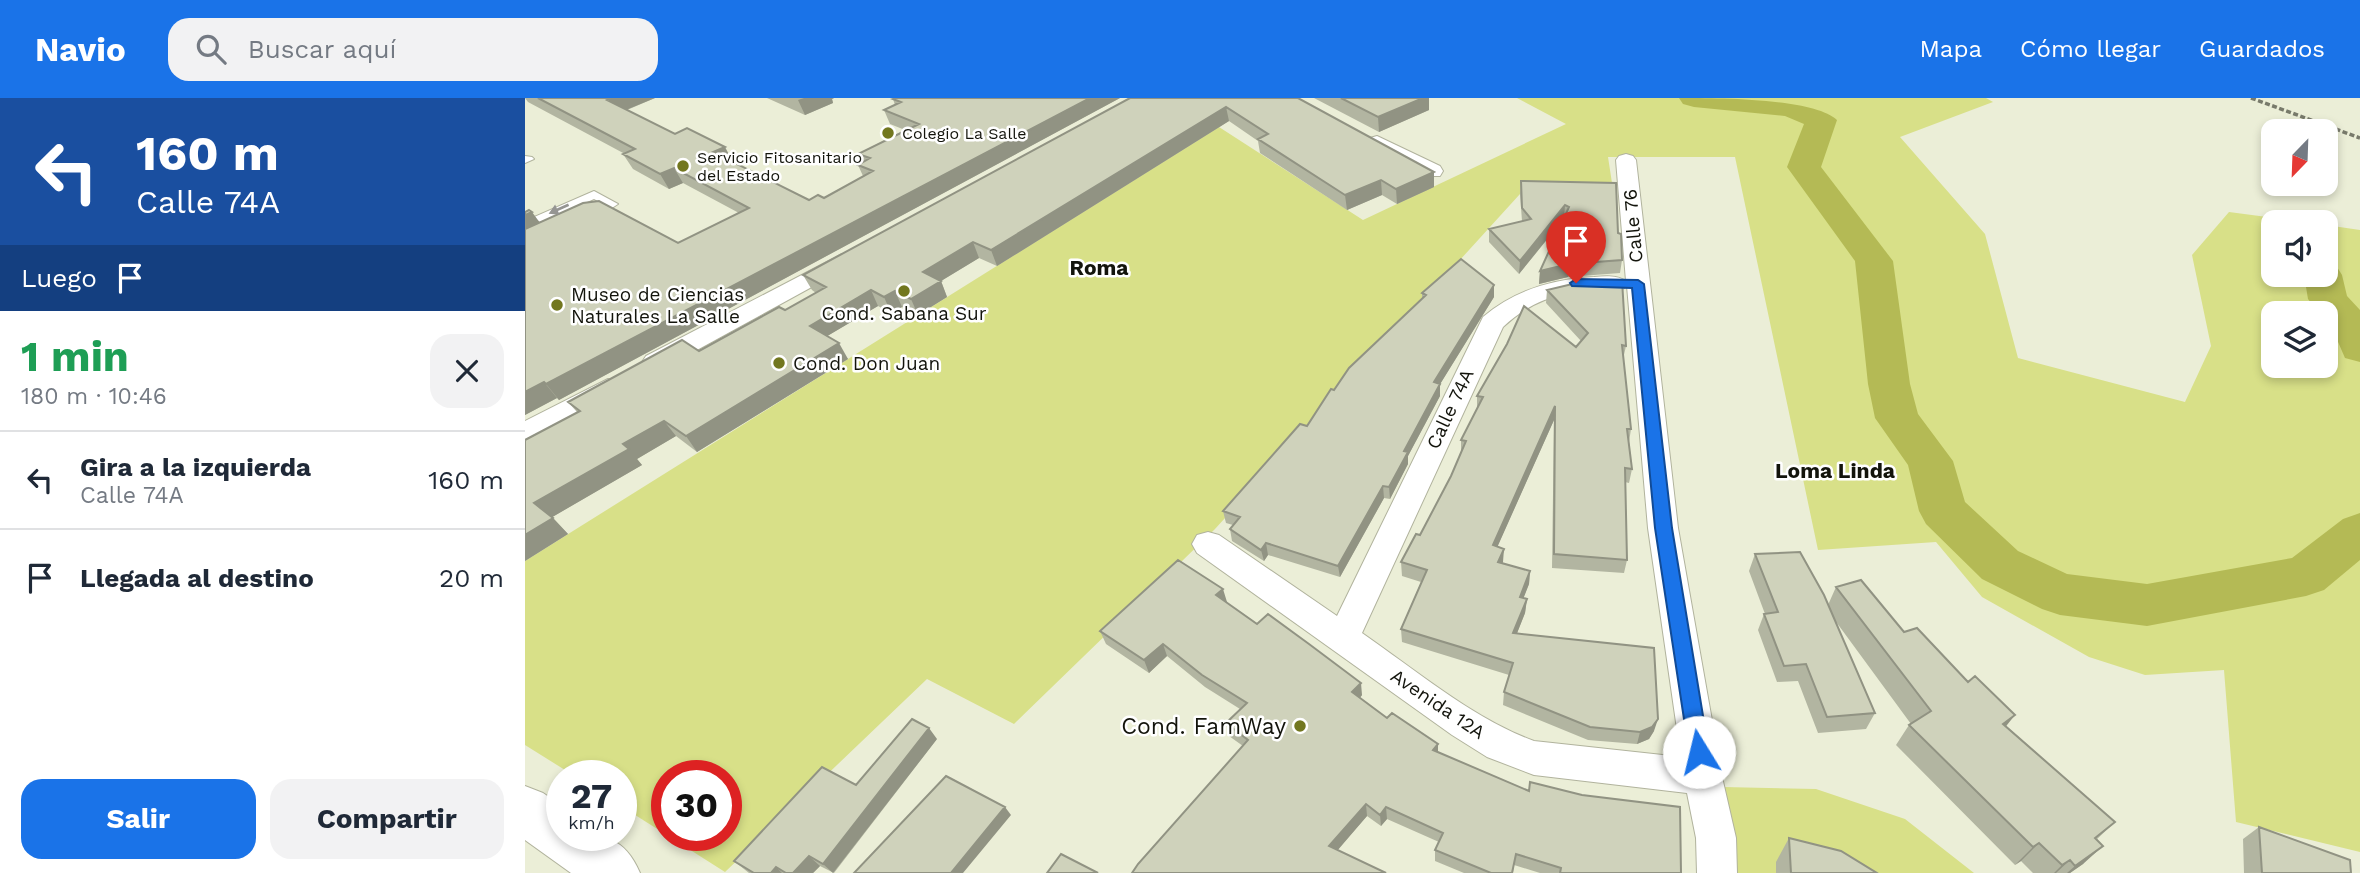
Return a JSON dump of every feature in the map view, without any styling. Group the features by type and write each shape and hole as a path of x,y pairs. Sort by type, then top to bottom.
{"main road":[{"path":"525,810 614,873"}],"street":[{"path":"1363,135 1432,171"},
{"name":"Calle 76","path":"1626,160 1663,528 1703,777 1716,838 1717,873"},
{"path":"525,433 863,249"},
{"name":"Calle 74A","path":"1343,638 1492,323 1526,297 1561,286 1576,283 1638,284"},
{"name":"Avenida 12A","path":"1208,544 1500,746 1534,758 1571,764 1703,777"}],"lane":[{"path":"525,225 594,194 612,204 600,209"}],"path":[{"path":"2251,98 2360,138"}],"green space":[{"path":"1517,98 1986,98 1993,102 1900,137 1985,234 2018,358 2185,402 2211,346 2192,255 2229,212 2261,216 2261,287 2338,287 2338,227 2360,230 2360,852 2236,822 2224,670 2145,675 2089,657 1982,597 1936,542 1818,550 1735,157 1608,157 1614,196 1520,194 1215,529 1014,724 927,679 725,872 692,851 742,851 742,760 651,760 651,825 637,816 637,760 549,760 525,745 525,561 1219,127 1363,220 1566,124"},
{"path":"1723,787 1816,789 1905,819 1974,873 1736,873"}],"building":[{"path":"538,98 611,98 607,100 675,134 687,128 725,147 713,152 809,200 818,195 824,198 873,171 858,165 870,158 858,154 919,124 884,110 901,102 893,99 1090,98 546,384 544,382 525,392 525,229 583,203 599,201 678,243 749,208 674,168 660,174 623,154 635,149"},
{"path":"1130,98 1298,98 1434,172 1396,189 1381,180 1345,195 1258,139 1268,134 1226,107 991,250 973,242 923,272 941,281 911,299 895,291 884,297 871,290 810,326 839,343 686,436 664,421 623,444 629,449 534,503 553,518 525,535 525,440 580,411 568,402 682,340 699,351 779,307 785,310 826,287 803,275"},
{"path":"1341,98 1423,98 1378,117"},
{"path":"1521,181 1616,183 1622,260 1569,264 1540,271 1569,207 1565,205 1520,261 1489,229 1531,219 1522,208"},
{"path":"1461,259 1494,285 1434,382 1440,384 1404,451 1408,452 1389,487 1383,486 1338,566 1266,543 1261,550 1230,529 1240,517 1223,511 1300,424 1307,426 1331,389 1334,390 1349,368 1426,295 1422,293"},
{"path":"1622,280 1626,346 1622,345 1631,429 1627,429 1632,469 1625,468 1627,560 1554,554 1555,406 1493,545 1504,549 1498,562 1530,571 1520,597 1527,599 1513,633 1654,648 1658,719 1652,727 1640,732 1590,727 1504,692 1513,663 1401,629 1427,570 1401,562 1416,534 1420,535 1451,476 1466,441 1461,440 1483,397 1477,396 1507,344 1524,306 1576,347 1588,333 1547,290 1585,281"},
{"path":"1800,552 1824,595 1875,713 1827,717 1806,664 1784,666 1764,614 1778,612 1755,554"},
{"path":"1178,560 1223,589 1216,595 1257,624 1268,614 1309,644 1361,683 1352,692 1387,718 1392,713 1438,744 1433,750 1529,791 1530,782 1582,795 1680,807 1681,873 1560,873 1561,868 1516,854 1512,873 1491,873 1435,850 1443,833 1386,807 1380,815 1366,804 1329,846 1386,873 1132,873 1248,740 1226,723 1247,703 1202,675 1163,644 1144,660 1100,631"},
{"path":"1861,580 1904,632 1917,628 1968,682 1975,676 2015,715 2003,724 2115,822 2095,838 2103,846 2075,866 2070,860 2062,865 2039,843 2033,847 1909,725 1931,711 1836,587"},
{"path":"912,719 929,728 823,864 809,856 793,873 786,873 776,867 771,873 754,873 734,861 822,767 856,785"},
{"path":"946,776 1005,807 951,873 854,873"},
{"path":"2259,827 2350,860 2351,873 2262,873"},
{"path":"1789,838 1841,851 1877,873 1791,873"},
{"path":"1061,854 1098,873 1047,873"}],"waterway":[{"path":"1694,98 1791,107 1821,120 1804,167 1874,261 1889,384 1897,418 1930,461 1943,511 2000,565 2060,594 2147,605 2306,576 2360,532"},
{"path":"2326,287 2328,299 2351,325 2360,349"}],"place":[{"name":"Colegio La Salle","path":"888,133"},
{"name":"Servicio Fitosanitario del Estado","path":"683,166"},
{"name":"Cond. Sabana Sur","path":"904,291"},
{"name":"Museo de Ciencias Naturales La Salle","path":"557,305"},
{"name":"Cond. Don Juan","path":"779,363"},
{"name":"Cond. FamWay","path":"1300,726"}],"district":[{"name":"Roma","path":"1099,267"},
{"name":"Loma Linda","path":"1835,470"}],"route":[{"path":"1576,283 1638,284 1663,528 1699,752"}]}
